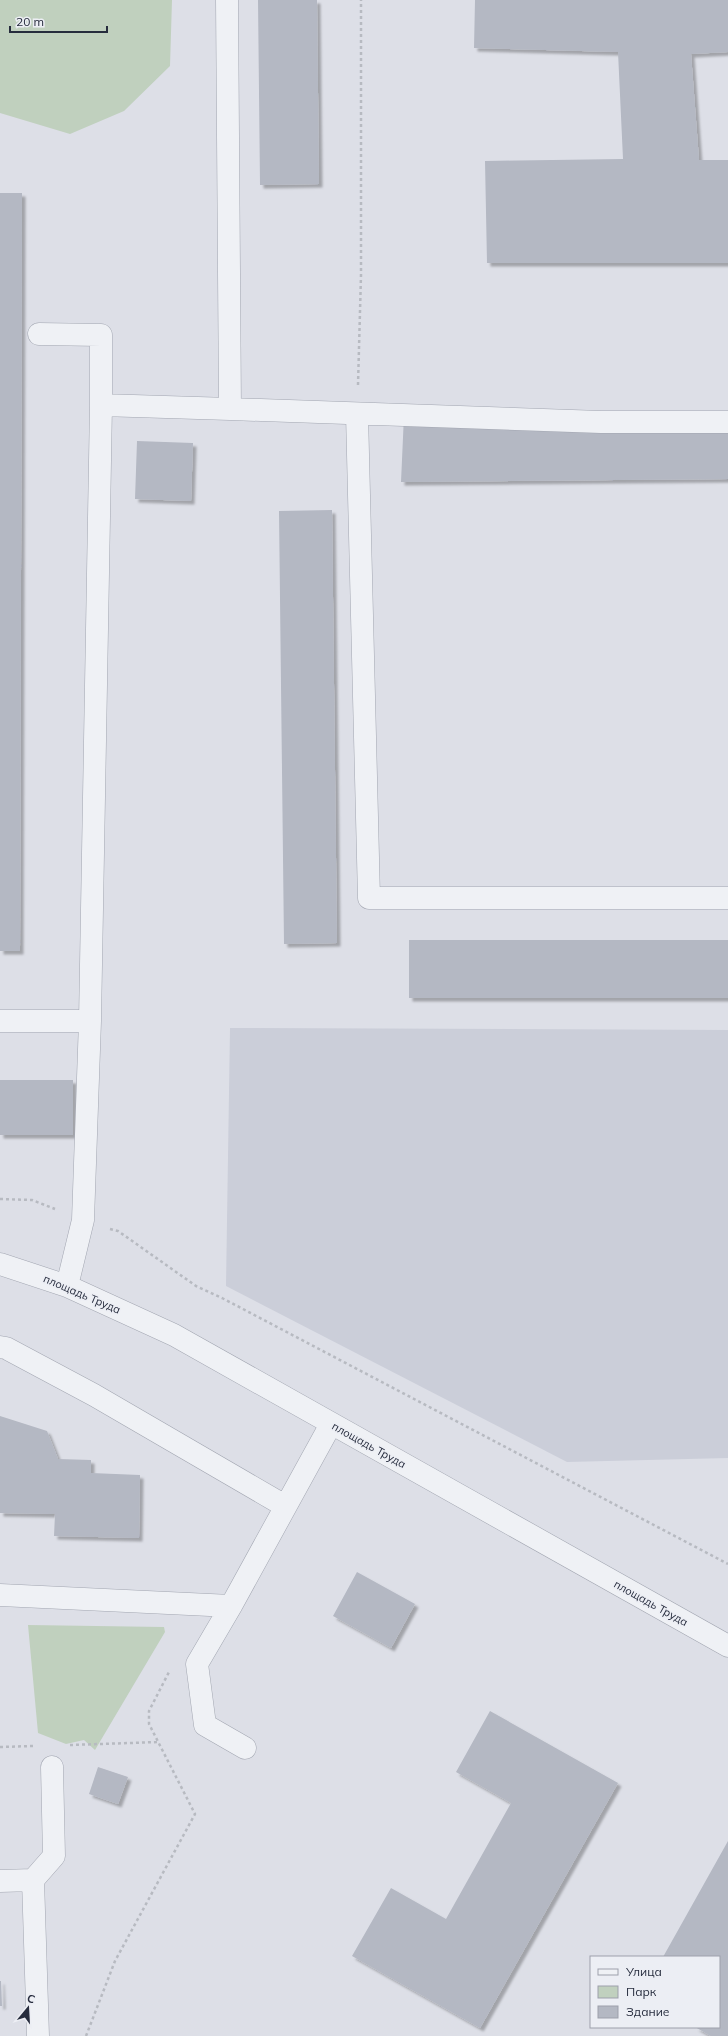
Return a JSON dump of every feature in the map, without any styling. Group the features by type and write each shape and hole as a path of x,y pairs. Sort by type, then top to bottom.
{"street":[{"path":"227,0 230,409"},
{"path":"39,334 101,335 102,405 90,1021 83,1220 67,1286"},
{"path":"102,405 601,422 728,422"},
{"path":"357,414 369,898 728,898"},
{"path":"0,1021 90,1021"},
{"name":"площадь Труда","path":"0,1264 67,1286 174,1335 728,1646"},
{"path":"0,1348 6,1348 94,1395 285,1506"},
{"path":"245,1748 205,1725 197,1664 231,1606 331,1424"},
{"path":"0,1595 231,1606"},
{"path":"38,2036 33,1880 54,1856 52,1767"},
{"path":"0,1881 33,1880"}],"path":[{"path":"357,414 361,275 361,0"},
{"path":"0,1199 32,1200 83,1220 118,1231 196,1286 728,1564"},
{"path":"86,2036 115,1961 195,1814 149,1724 148,1711 170,1668"},
{"path":"63,1745 158,1742"},
{"path":"0,1747 40,1746"}],"shaded area":[{"path":"230,1028 728,1030 728,1458 567,1462 226,1286"}],"green space":[{"path":"0,0 172,0 170,66 124,111 70,134 0,113"},
{"path":"28,1625 164,1627 165,1632 95,1750 84,1740 66,1744 38,1733"}],"building":[{"path":"258,0 317,0 319,184 260,185"},
{"path":"475,0 728,0 728,52 691,54 699,160 728,160 728,263 487,263 485,161 623,159 618,52 474,48"},
{"path":"0,193 22,193 20,951 0,951"},
{"path":"404,415 728,418 728,479 401,482"},
{"path":"137,441 193,443 191,501 135,499"},
{"path":"332,510 337,943 284,944 279,511"},
{"path":"409,940 728,940 728,998 409,998"},
{"path":"0,1080 73,1080 73,1135 0,1135"},
{"path":"0,1416 47,1431 58,1459 91,1460 91,1473 140,1475 139,1538 54,1536 55,1514 0,1513"},
{"path":"357,1572 415,1604 391,1648 333,1616"},
{"path":"490,1711 618,1783 480,2028 352,1956 391,1888 446,1919 511,1803 456,1772"},
{"path":"98,1767 128,1777 118,1804 89,1794"},
{"path":"728,1841 728,2036 711,2036 697,2028 720,2028 720,1956 664,1956"},
{"path":"1,1981 2,2006 0,2006"}]}
